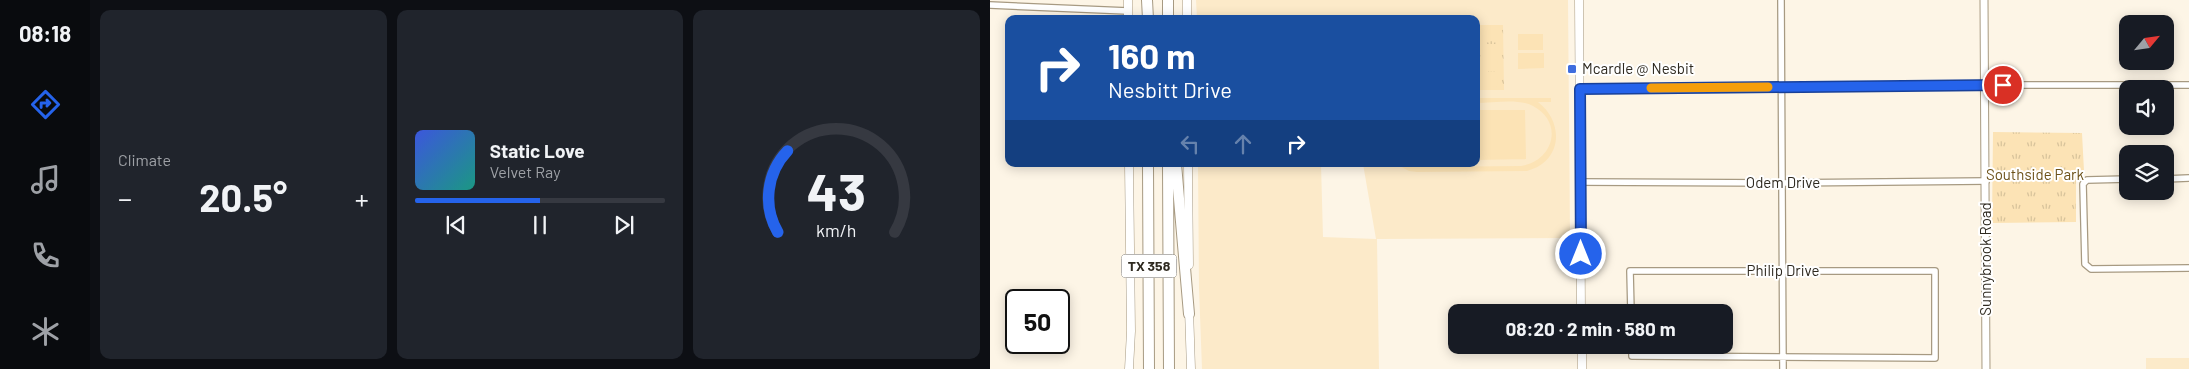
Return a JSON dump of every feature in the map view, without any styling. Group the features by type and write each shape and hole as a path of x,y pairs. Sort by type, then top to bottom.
{"highway":[{"path":"1147,0 1148,15"},
{"path":"1168,0 1168,15"},
{"name":"TX 358","path":"1148,167 1149,369"},
{"name":"TX 358","path":"1168,167 1169,369"},
{"path":"1176,167 1189,314"}],"main road":[{"path":"1128,0 1128,15"},
{"path":"1187,0 1188,15"},
{"path":"1580,0 1582,304"},
{"path":"1129,369 1131,331 1130,167"},
{"path":"1188,167 1191,369"},
{"path":"1582,354 1582,369"}],"street":[{"path":"1781,0 1783,369"},
{"name":"Sunnybrook Road","path":"1984,0 1986,369"},
{"path":"990,5 1128,15"},
{"path":"1580,89 2189,85"},
{"path":"2174,179 2189,178"},
{"path":"2119,179 2087,180 2082,184 2085,264 2091,269 2189,268"},
{"name":"Odem Drive","path":"1581,182 1986,181"},
{"name":"Philip Drive","path":"1631,304 1630,271 1934,271 1935,358 1783,358"},
{"path":"1632,354 1632,356 1783,358"}],"shaded area":[{"path":"1196,0 1568,0 1570,238 1377,239 1379,369 1202,369 1198,167 1321,167 1323,237 1376,239 1364,167 1480,167 1480,15 1197,15"},
{"path":"2146,358 2189,358 2189,369 2146,369"}],"green space":[{"path":"1480,25 1503,25 1504,90 1480,90"},
{"path":"1480,28 1497,28 1497,39 1480,39"},
{"path":"1518,34 1543,34 1543,50 1518,50"},
{"path":"1480,44 1497,44 1497,55 1480,55"},
{"path":"1518,53 1544,53 1544,68 1518,69"},
{"path":"1480,60 1497,60 1498,71 1480,71"},
{"path":"1480,75 1497,75 1498,86 1480,87"},
{"path":"1480,98 1551,98 1551,102 1538,102 1553,120 1556,141 1553,151 1539,166 1527,171 1417,172 1409,171 1402,167 1521,166 1532,163 1541,157 1551,140 1552,131 1549,121 1543,113 1533,106 1513,102 1480,103"},
{"path":"1480,110 1525,110 1526,159 1480,160"},
{"name":"Southside Park","path":"1993,132 2082,133 2084,171 2078,174 2076,178 2076,222 1992,223"}],"slow traffic":[{"path":"1651,88 1768,87"}],"place":[{"name":"Mcardle @ Nesbit","path":"1572,69"}],"route":[{"path":"1581,254 1580,89 2003,85"}]}
